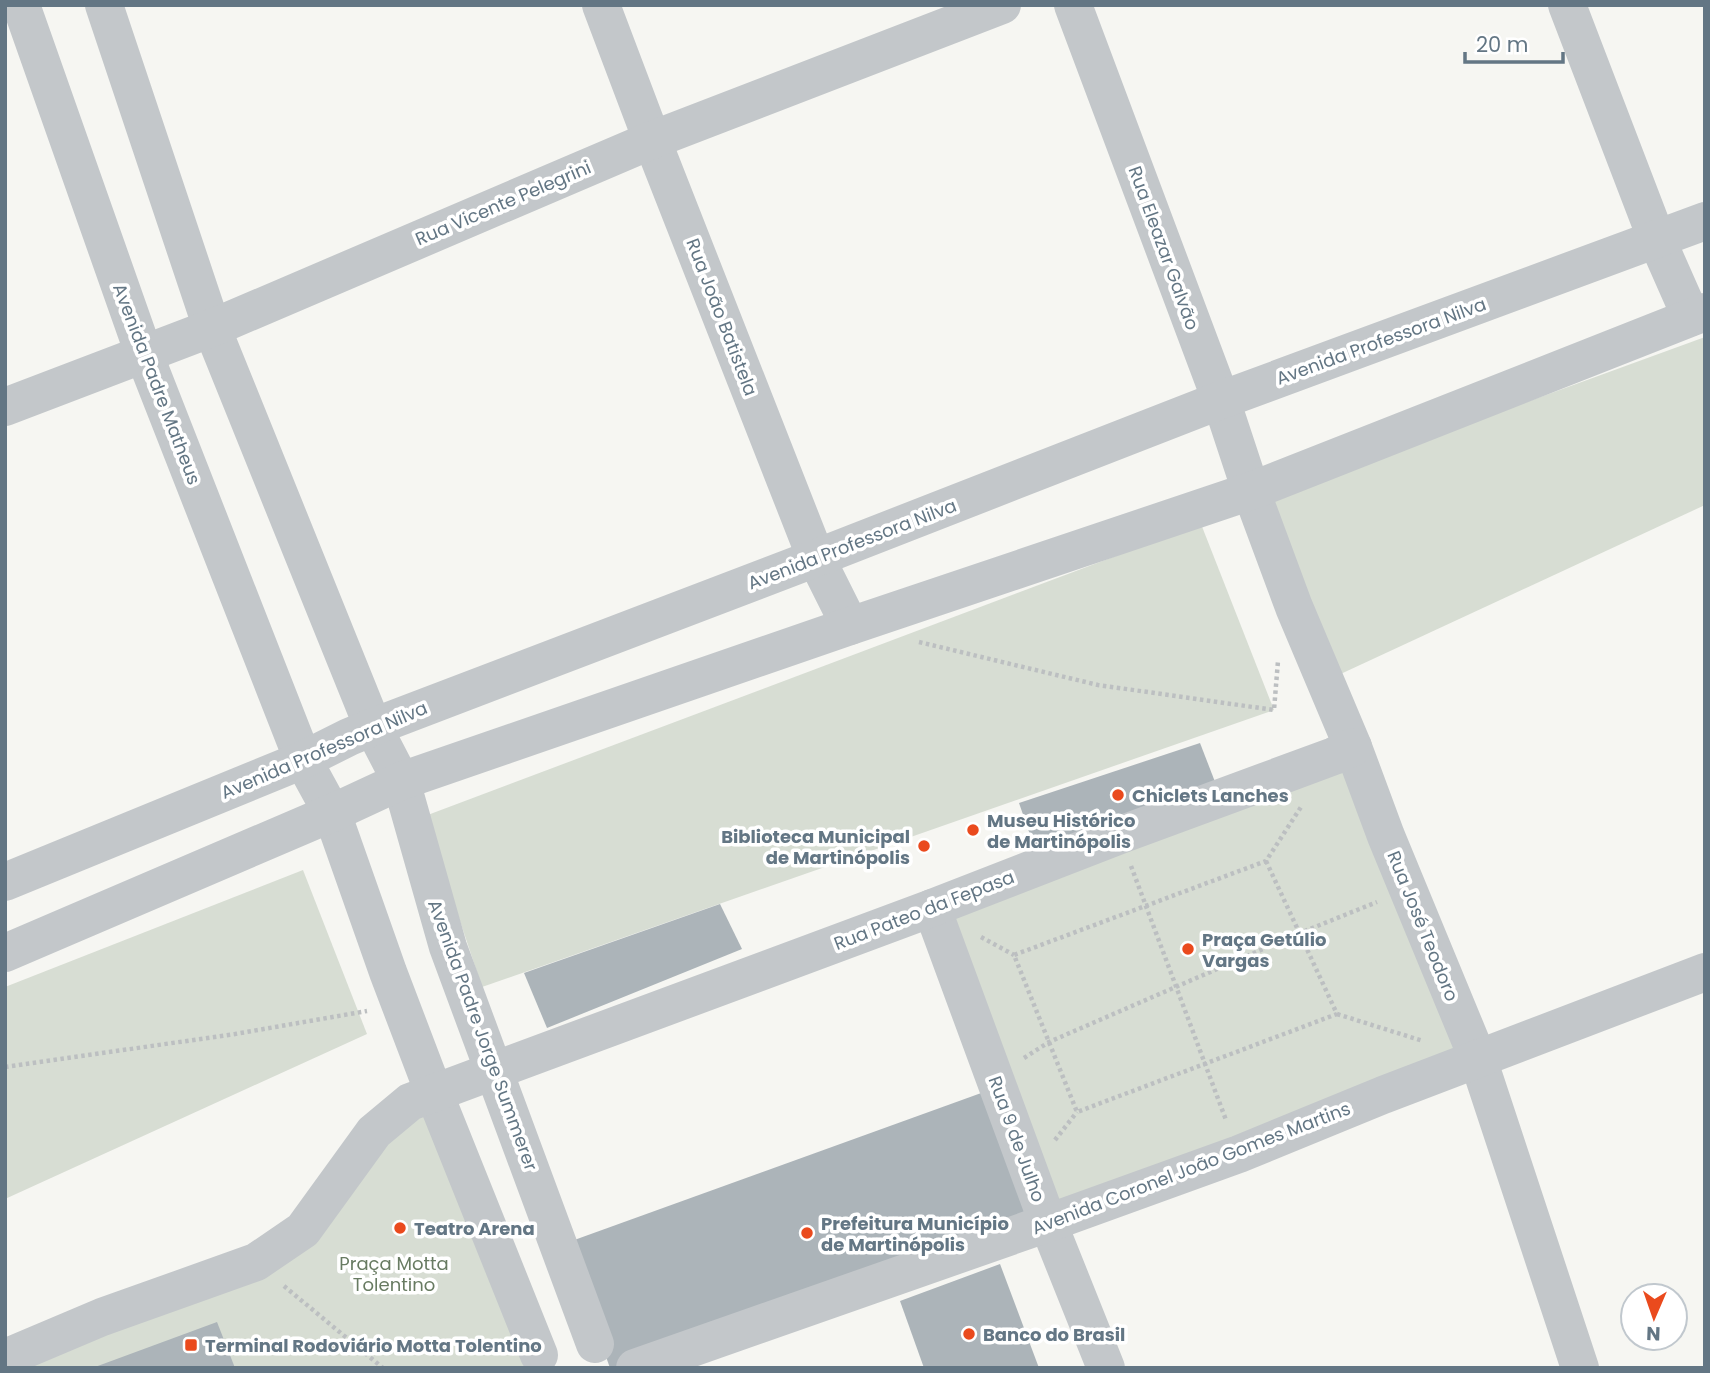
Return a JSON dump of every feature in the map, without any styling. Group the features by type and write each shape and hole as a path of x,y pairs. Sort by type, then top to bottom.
{"street":[{"name":"Avenida Padre Matheus","path":"21,5 144,354 303,760"},
{"path":"104,5 212,328 373,727"},
{"name":"Rua João Batistela","path":"601,5 816,558 850,626"},
{"name":"Rua Vicente Pelegrini","path":"5,407 212,328 652,139 1002,5"},
{"name":"Rua Eleazar Galvão","path":"1073,5 1221,400 1251,491"},
{"path":"5,953 401,781 1251,491 1698,314 1657,240 1567,5"},
{"name":"Avenida Professora Nilva","path":"5,882 303,760 373,727 1221,400 1705,222"},
{"name":"Rua José Teodoro","path":"1251,491 1294,607 1478,1059 1580,1368"},
{"name":"Avenida Padre Jorge Summerer","path":"373,727 401,781 448,947 602,1356"},
{"name":"Rua Pateo da Fepasa","path":"5,1358 102,1317 257,1262 303,1230 374,1132 410,1102 932,908 1353,747"},
{"path":"303,760 332,813 400,1005 536,1361"},
{"name":"Rua 9 de Julho","path":"932,908 1048,1223 1106,1368"},
{"name":"Avenida Coronel João Gomes Martins","path":"635,1368 1239,1154 1705,972"},
{"path":"536,1361 547,1346 559,1339 571,1337 583,1338 602,1356"}],"path":[{"path":"915,641 1098,685 1274,710 1278,661"},
{"path":"1303,803 1266,861 1014,955 1077,1112 1337,1014 1427,1042"},
{"path":"1120,835 1239,1154"},
{"path":"1266,861 1337,1014"},
{"path":"1049,1042 1408,889"},
{"path":"5,1067 235,1034 400,1005"},
{"path":"257,1262 383,1368"}],"green space":[{"path":"1705,337 1705,505 1332,678 1264,498"},
{"path":"1201,524 1274,710 482,987 425,816"},
{"name":"Praça Getúlio Vargas","path":"1353,747 1478,1059 1048,1223 932,908"},
{"path":"303,870 367,1034 5,1199 5,987"},
{"name":"Praça Motta Tolentino","path":"434,1093 527,1368 5,1368 257,1262"}],"building":[{"name":"Chiclets Lanches","path":"1200,743 1217,787 1035,849 1019,803"},
{"path":"720,904 742,949 547,1028 524,973"},
{"name":"Prefeitura Município de Martinópolis","path":"984,1092 1048,1223 635,1368 610,1368 566,1243"},
{"name":"Banco do Brasil","path":"1000,1264 1039,1368 924,1368 900,1301"},
{"name":"Terminal Rodoviário Motta Tolentino","path":"217,1322 235,1368 95,1368 95,1367"}],"place":[{"name":"Chiclets Lanches","path":"1118,795"},
{"name":"Museu Histórico de Martinópolis","path":"973,830"},
{"name":"Biblioteca Municipal de Martinópolis","path":"924,846"},
{"name":"Praça Getúlio Vargas","path":"1188,949"},
{"name":"Teatro Arena","path":"400,1228"},
{"name":"Prefeitura Município de Martinópolis","path":"807,1233"},
{"name":"Banco do Brasil","path":"969,1334"},
{"name":"Terminal Rodoviário Motta Tolentino","path":"191,1345"}]}
